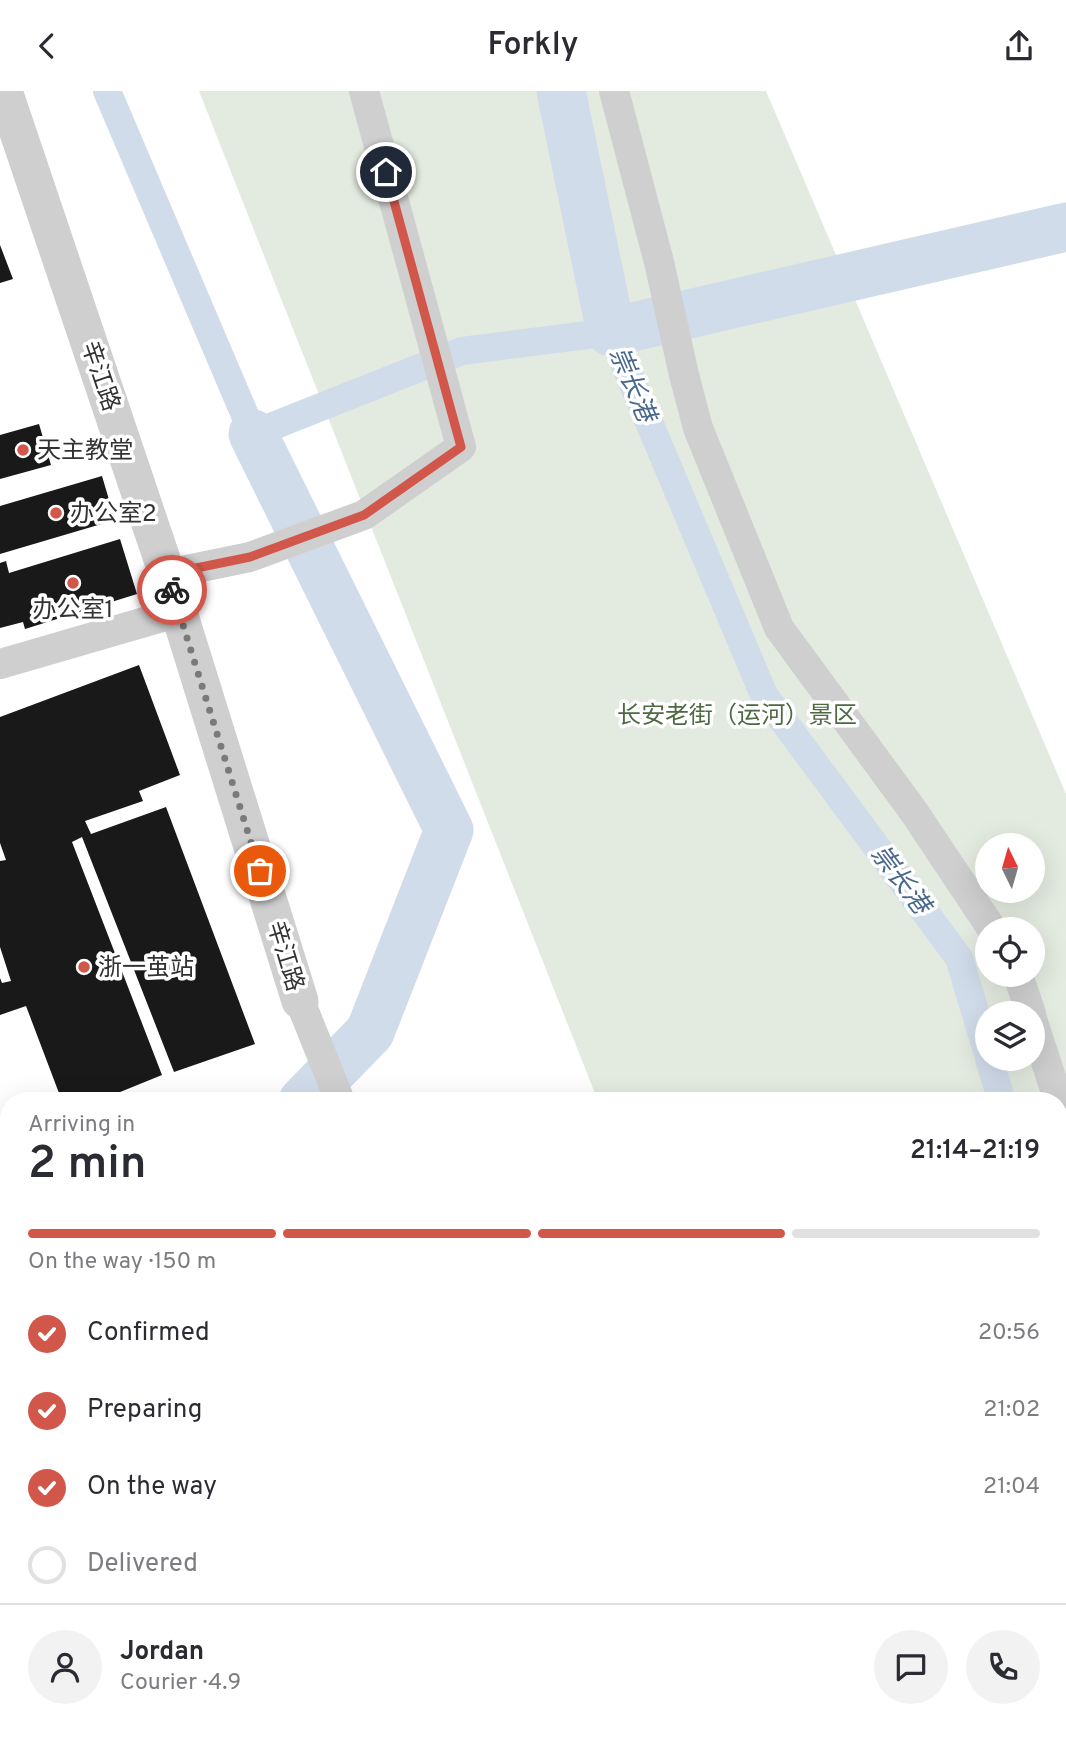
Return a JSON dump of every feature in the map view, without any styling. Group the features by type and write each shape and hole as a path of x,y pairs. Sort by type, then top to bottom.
{"street":[{"name":"辛江路","path":"4,91 167,574 300,1001 336,1092"},
{"path":"167,574 250,557 364,515 461,447 364,91"},
{"path":"614,91 659,262 698,428 779,628 914,812 984,917"},
{"path":"0,664 179,611"},
{"path":"1045,1059 1056,1092"}],"green space":[{"name":"长安老街（运河）景区","path":"199,91 766,91 1066,794 1066,1092 594,1092"}],"building":[{"path":"0,245 13,279 0,283"},
{"name":"天主教堂","path":"39,424 51,465 0,479 0,435"},
{"name":"办公室2","path":"102,476 115,520 0,554 0,506"},
{"name":"办公室1","path":"120,539 137,594 25,629 23,622 0,628 0,563 6,561 9,573"},
{"path":"139,665 180,775 139,791 143,801 85,821 91,834 166,807 255,1044 174,1072 82,837 72,842 162,1075 120,1092 59,1092 26,1006 0,1015 0,978 2,983 11,981 0,947 0,861 6,860 0,843 0,717"}],"waterway":[{"name":"崇长港","path":"107,91 253,434 462,351 611,332 764,695 959,958 975,1011"},
{"path":"561,91 611,332 1066,227"},
{"path":"253,434 449,830 370,1032 312,1092"},
{"name":"崇长港","path":"993,1071 999,1092"}],"way so far":[{"path":"172,590 260,871"}],"place":[{"name":"天主教堂","path":"23,450"},
{"name":"办公室2","path":"56,513"},
{"name":"办公室1","path":"73,583"},
{"name":"浙一茧站","path":"84,967"}],"route":[{"path":"172,590 167,574 250,557 364,515 461,447 386,172"}]}
